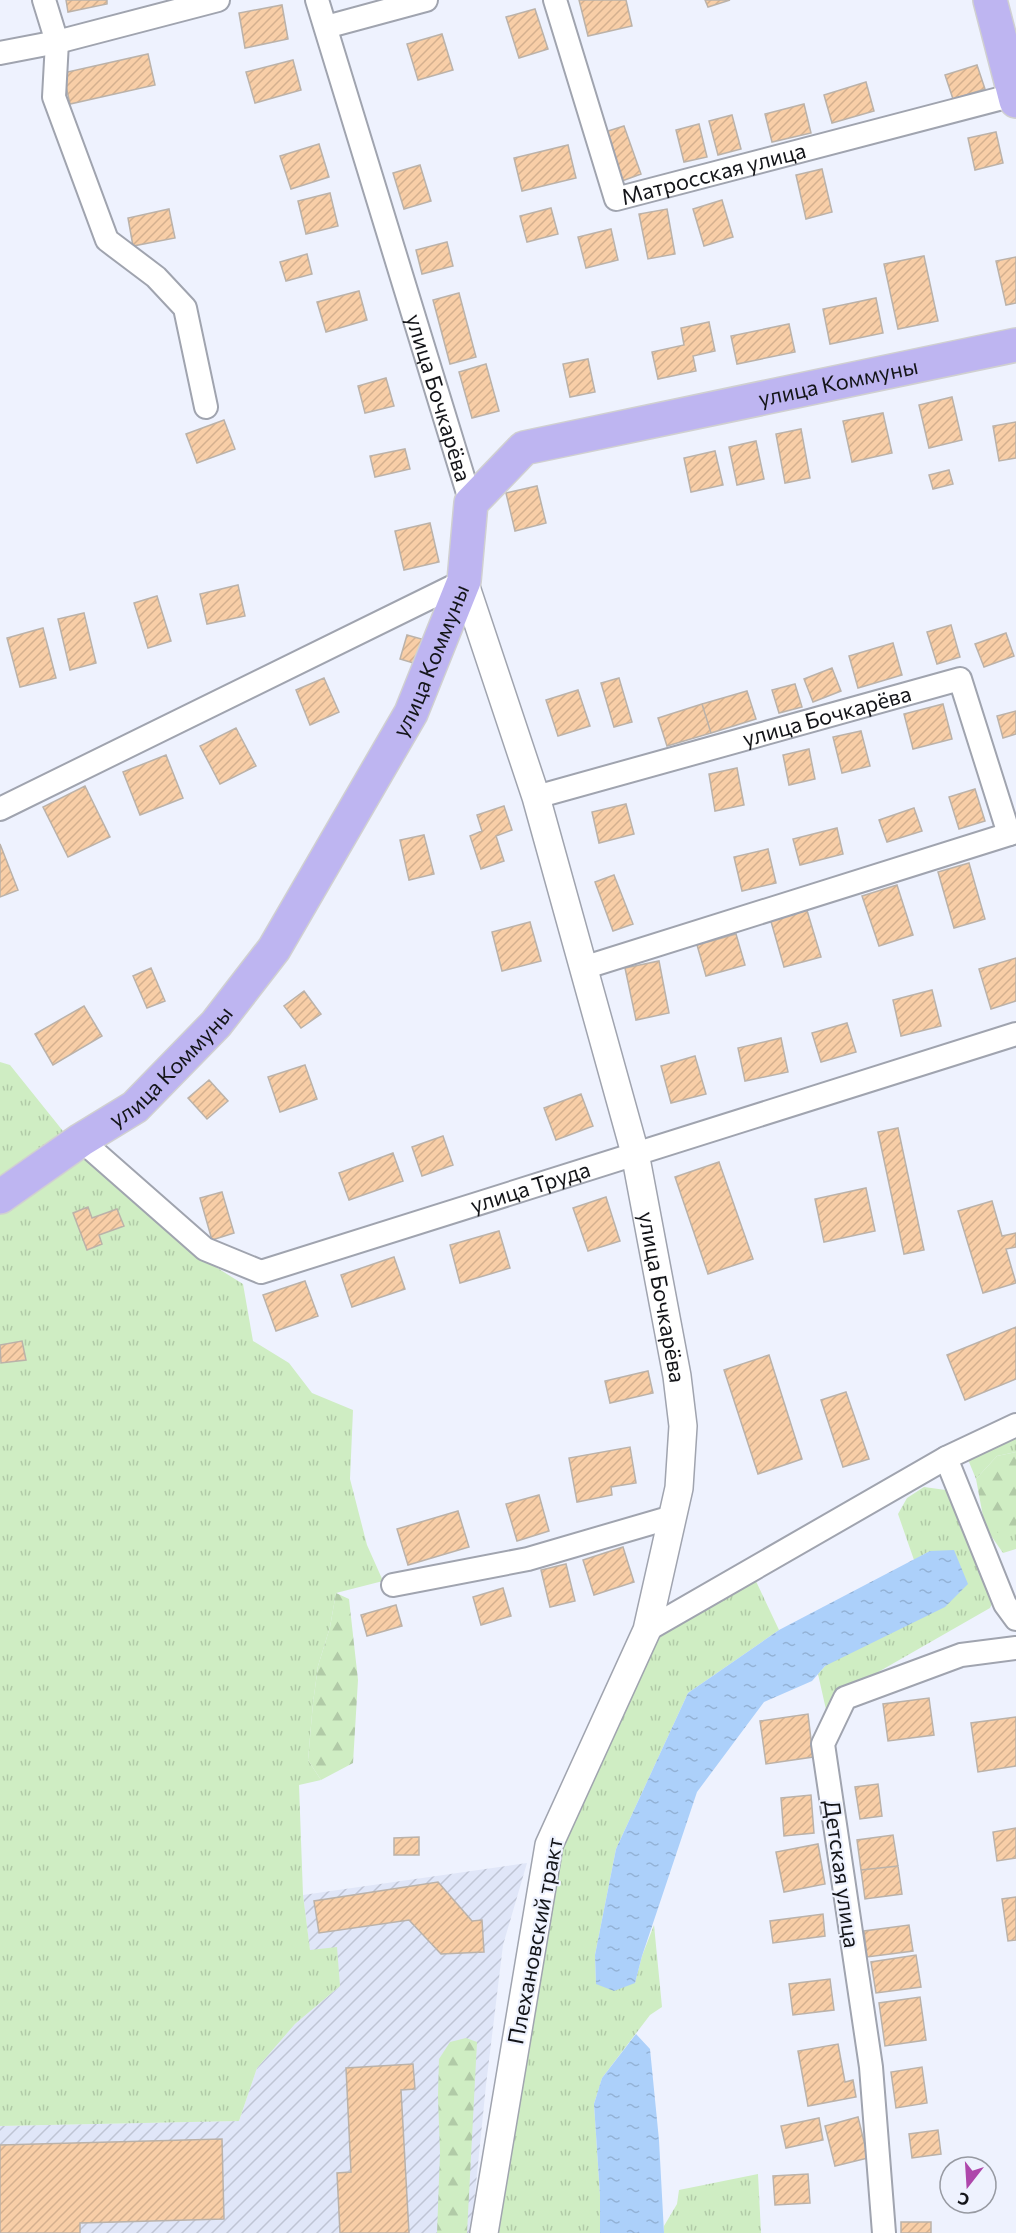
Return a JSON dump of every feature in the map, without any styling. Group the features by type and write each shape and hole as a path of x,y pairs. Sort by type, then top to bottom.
{"main road":[{"path":"990,0 1015,98"},
{"name":"улица Коммуны","path":"471,503 524,448 1016,345"},
{"name":"улица Бочкарёва","path":"464,581 471,503"},
{"name":"улица Коммуны","path":"0,1197 81,1140 135,1107 216,1024 274,948 411,712 464,581"}],"street":[{"path":"44,0 57,42 54,97 108,240 156,277 185,308 206,407"},
{"path":"0,53 57,42 218,0"},
{"name":"улица Бочкарёва","path":"317,0 471,503"},
{"path":"326,27 426,0"},
{"name":"Матросская улица","path":"555,0 616,199 1015,98"},
{"name":"улица Бочкарёва","path":"464,581 536,797 635,1153 677,1376 682,1426 679,1488 647,1630"},
{"name":"улица Коммуны","path":"0,809 464,581"},
{"name":"улица Бочкарёва","path":"536,797 960,679 1012,833 584,968"},
{"name":"улица Труда","path":"81,1140 205,1249 261,1272 1016,1034"},
{"path":"647,1630 946,1458 1016,1425"},
{"path":"946,1458 1005,1604 1016,1619"},
{"path":"393,1585 528,1559 672,1517"},
{"name":"Плехановский тракт","path":"484,2233 549,1845 647,1630"},
{"name":"Детская улица","path":"884,2233 871,2067 823,1744 844,1698 961,1655 1016,1648"}],"shaded area":[{"path":"527,1863 503,1945 471,2233 0,2233 0,2126 239,2121 257,2068 295,2024 340,1986 310,1951 303,1895"}],"green space":[{"path":"0,1062 10,1065 67,1136 0,1184"},
{"path":"84,1157 190,1251 243,1284 253,1341 289,1363 312,1393 353,1410 350,1479 367,1545 383,1581 336,1593 330,1627 318,1666 308,1760 321,1780 299,1785 303,1895 310,1950 337,1947 340,1986 295,2024 257,2068 239,2121 0,2126 0,1209"},
{"path":"1016,1435 1016,1452 997,1456 976,1479 967,1457"},
{"path":"1016,1452 1016,1531 1000,1533 992,1531 985,1527 976,1479 997,1456"},
{"path":"924,1487 953,1491 995,1597 990,1608 845,1691 827,1714 818,1674 930,1551 914,1560 898,1514 907,1498"},
{"path":"985,1527 1016,1531 1016,1549 1003,1553"},
{"path":"754,1577 779,1630 688,1693 616,1849 595,1955 596,1984 635,1983 654,1925 662,2007 650,2015 602,2078 594,2104 600,2233 496,2233 554,1861 657,1633"},
{"path":"336,1593 349,1599 358,1680 353,1763 321,1780 308,1760 318,1666 330,1627"},
{"path":"466,2038 477,2042 467,2233 437,2233 440,2153 439,2059 450,2042"},
{"path":"758,2174 761,2233 664,2233 664,2226 677,2204 679,2190"}],"water":[{"path":"954,1550 968,1584 945,1607 825,1666 812,1681 764,1702 697,1792 635,1983 614,1991 596,1984 595,1955 616,1849 688,1693 779,1630 930,1551"},
{"path":"636,2034 650,2049 659,2140 664,2233 600,2233 594,2104 602,2078"}],"building":[{"path":"66,0 107,0 107,4 68,12"},
{"path":"579,0 626,0 632,26 588,36"},
{"path":"705,0 730,0 708,7"},
{"path":"282,5 288,39 245,48 239,13"},
{"path":"535,9 548,49 519,58 506,17"},
{"path":"442,34 453,70 418,80 407,44"},
{"path":"148,54 155,85 70,104 63,73"},
{"path":"293,60 301,90 255,103 246,72"},
{"path":"977,65 985,89 953,99 945,75"},
{"path":"866,82 874,111 832,123 824,95"},
{"path":"804,104 811,133 772,142 765,114"},
{"path":"732,115 741,149 718,155 709,121"},
{"path":"699,124 707,157 684,162 676,130"},
{"path":"624,126 641,174 622,181 605,132"},
{"path":"996,132 1003,163 975,170 968,138"},
{"path":"319,144 329,177 291,189 280,156"},
{"path":"568,145 576,178 522,191 514,158"},
{"path":"420,165 431,201 404,209 393,173"},
{"path":"822,169 832,212 806,219 796,175"},
{"path":"330,193 338,226 306,234 298,201"},
{"path":"722,200 733,237 704,246 693,209"},
{"path":"551,208 558,234 527,242 520,216"},
{"path":"169,209 175,238 133,246 128,218"},
{"path":"667,209 675,254 648,259 639,214"},
{"path":"611,229 618,260 586,268 578,237"},
{"path":"447,242 453,266 422,274 416,250"},
{"path":"307,254 312,274 286,281 280,262"},
{"path":"924,256 938,321 898,329 884,264"},
{"path":"1016,257 1016,303 1006,305 996,261"},
{"path":"359,291 367,320 326,332 317,302"},
{"path":"459,293 476,357 450,364 433,300"},
{"path":"876,298 883,333 830,344 823,309"},
{"path":"709,322 715,351 693,356 696,371 658,379 652,352 684,345 681,328"},
{"path":"789,324 795,352 737,364 731,336"},
{"path":"588,359 595,392 570,397 563,364"},
{"path":"486,364 499,411 472,418 459,372"},
{"path":"386,378 394,406 365,413 358,386"},
{"path":"952,397 962,440 929,448 919,405"},
{"path":"883,413 892,453 852,462 843,421"},
{"path":"224,420 235,449 197,463 186,434"},
{"path":"1016,422 1016,458 999,461 993,426"},
{"path":"801,429 810,478 785,483 776,434"},
{"path":"756,441 764,479 737,485 729,447"},
{"path":"405,449 410,469 375,477 370,456"},
{"path":"715,451 723,485 691,492 684,458"},
{"path":"949,470 953,484 933,489 929,475"},
{"path":"537,486 546,523 515,531 506,493"},
{"path":"430,523 439,562 404,570 395,531"},
{"path":"238,585 245,616 207,624 200,594"},
{"path":"157,596 171,641 148,648 134,603"},
{"path":"84,613 96,663 70,670 58,619"},
{"path":"951,625 960,657 937,664 927,632"},
{"path":"43,628 56,678 20,687 7,638"},
{"path":"1006,633 1014,656 984,667 975,644"},
{"path":"407,635 425,640 417,664 400,659"},
{"path":"893,643 902,675 858,688 849,656"},
{"path":"832,668 841,691 813,702 804,679"},
{"path":"324,678 339,712 310,725 296,690"},
{"path":"619,678 632,722 614,727 601,683"},
{"path":"795,684 802,707 779,713 772,690"},
{"path":"578,690 590,726 558,736 546,700"},
{"path":"747,691 756,719 711,733 702,704"},
{"path":"702,704 711,733 667,746 658,718"},
{"path":"943,704 952,739 913,749 904,714"},
{"path":"1016,711 1016,734 1003,738 997,716"},
{"path":"236,728 256,766 220,784 200,746"},
{"path":"861,731 870,766 842,773 833,737"},
{"path":"809,749 815,779 789,785 783,755"},
{"path":"166,755 183,798 140,815 123,772"},
{"path":"737,768 744,805 715,811 709,774"},
{"path":"85,786 110,837 68,857 43,807"},
{"path":"975,789 985,821 959,829 949,797"},
{"path":"626,804 634,834 599,843 592,812"},
{"path":"504,806 512,830 496,836 504,861 481,869 470,836 482,831 477,815"},
{"path":"914,808 922,831 887,842 879,820"},
{"path":"837,828 843,854 800,865 793,839"},
{"path":"424,835 434,874 409,880 400,840"},
{"path":"0,844 18,890 0,897"},
{"path":"768,849 776,883 742,891 734,857"},
{"path":"969,863 985,919 954,928 938,872"},
{"path":"614,875 633,924 613,931 595,882"},
{"path":"897,885 913,935 879,946 862,896"},
{"path":"806,907 821,957 784,967 770,918"},
{"path":"530,922 541,961 502,971 492,932"},
{"path":"736,934 745,965 706,976 697,945"},
{"path":"1016,958 1016,1001 991,1009 979,969"},
{"path":"659,961 669,1013 636,1020 625,968"},
{"path":"151,968 165,1001 147,1008 133,976"},
{"path":"932,990 941,1026 901,1036 893,1000"},
{"path":"304,991 321,1014 301,1028 284,1006"},
{"path":"84,1006 102,1036 53,1065 35,1034"},
{"path":"847,1023 856,1052 821,1062 812,1033"},
{"path":"781,1038 788,1072 745,1081 738,1048"},
{"path":"695,1056 706,1094 671,1103 661,1066"},
{"path":"305,1065 317,1099 280,1112 268,1077"},
{"path":"209,1080 228,1101 207,1119 188,1098"},
{"path":"581,1094 593,1126 556,1140 544,1108"},
{"path":"898,1128 924,1250 904,1254 878,1132"},
{"path":"443,1136 453,1165 422,1176 412,1147"},
{"path":"393,1153 403,1181 349,1200 339,1173"},
{"path":"719,1162 753,1259 708,1274 675,1177"},
{"path":"866,1188 875,1231 824,1242 815,1199"},
{"path":"222,1192 234,1233 212,1240 200,1198"},
{"path":"606,1197 620,1241 588,1251 573,1208"},
{"path":"992,1201 1002,1236 1016,1233 1016,1247 1006,1249 1016,1283 983,1293 958,1211"},
{"path":"88,1207 92,1218 117,1209 124,1226 99,1235 102,1244 87,1250 73,1213"},
{"path":"499,1231 510,1268 460,1283 450,1245"},
{"path":"394,1257 405,1289 352,1307 341,1275"},
{"path":"305,1281 318,1316 276,1331 263,1295"},
{"path":"1016,1327 1016,1379 965,1400 947,1355"},
{"path":"22,1341 26,1360 1,1363 0,1345"},
{"path":"769,1355 802,1459 758,1474 724,1370"},
{"path":"648,1371 653,1393 610,1403 605,1381"},
{"path":"846,1392 869,1459 843,1467 821,1400"},
{"path":"630,1447 636,1483 611,1487 612,1495 577,1502 569,1458"},
{"path":"539,1495 549,1531 517,1541 506,1504"},
{"path":"458,1511 469,1547 408,1565 397,1529"},
{"path":"623,1547 634,1582 594,1595 583,1560"},
{"path":"566,1564 575,1601 550,1607 541,1570"},
{"path":"503,1588 511,1616 481,1625 473,1597"},
{"path":"396,1605 402,1626 367,1636 361,1615"},
{"path":"929,1698 934,1735 888,1741 883,1704"},
{"path":"808,1714 813,1757 766,1764 760,1721"},
{"path":"1016,1717 1016,1766 978,1772 971,1723"},
{"path":"878,1784 882,1816 860,1819 855,1787"},
{"path":"811,1795 814,1833 784,1836 781,1798"},
{"path":"1016,1828 1016,1858 997,1861 993,1832"},
{"path":"893,1835 898,1866 861,1870 857,1840"},
{"path":"419,1837 419,1855 394,1855 394,1838"},
{"path":"818,1844 825,1884 784,1892 776,1852"},
{"path":"898,1866 902,1894 865,1899 861,1870"},
{"path":"438,1882 472,1921 482,1920 484,1952 441,1954 409,1920 319,1933 314,1901"},
{"path":"1016,1897 1016,1940 1008,1941 1002,1899"},
{"path":"823,1914 825,1936 773,1943 770,1921"},
{"path":"909,1925 913,1951 867,1957 864,1931"},
{"path":"916,1955 921,1987 876,1993 871,1962"},
{"path":"830,1979 834,2010 793,2015 789,1984"},
{"path":"920,1997 926,2040 885,2046 879,2003"},
{"path":"838,2044 845,2082 853,2080 856,2097 808,2106 798,2051"},
{"path":"413,2064 415,2089 401,2090 409,2233 340,2233 337,2173 351,2172 346,2068"},
{"path":"922,2067 927,2103 896,2108 891,2072"},
{"path":"858,2117 868,2158 835,2166 825,2126"},
{"path":"819,2118 823,2140 786,2148 781,2126"},
{"path":"938,2130 941,2154 912,2158 909,2134"},
{"path":"222,2139 224,2219 80,2223 80,2233 0,2233 0,2145"},
{"path":"808,2174 810,2203 775,2205 773,2176"},
{"path":"901,2222 931,2222 931,2233 901,2233"}]}
